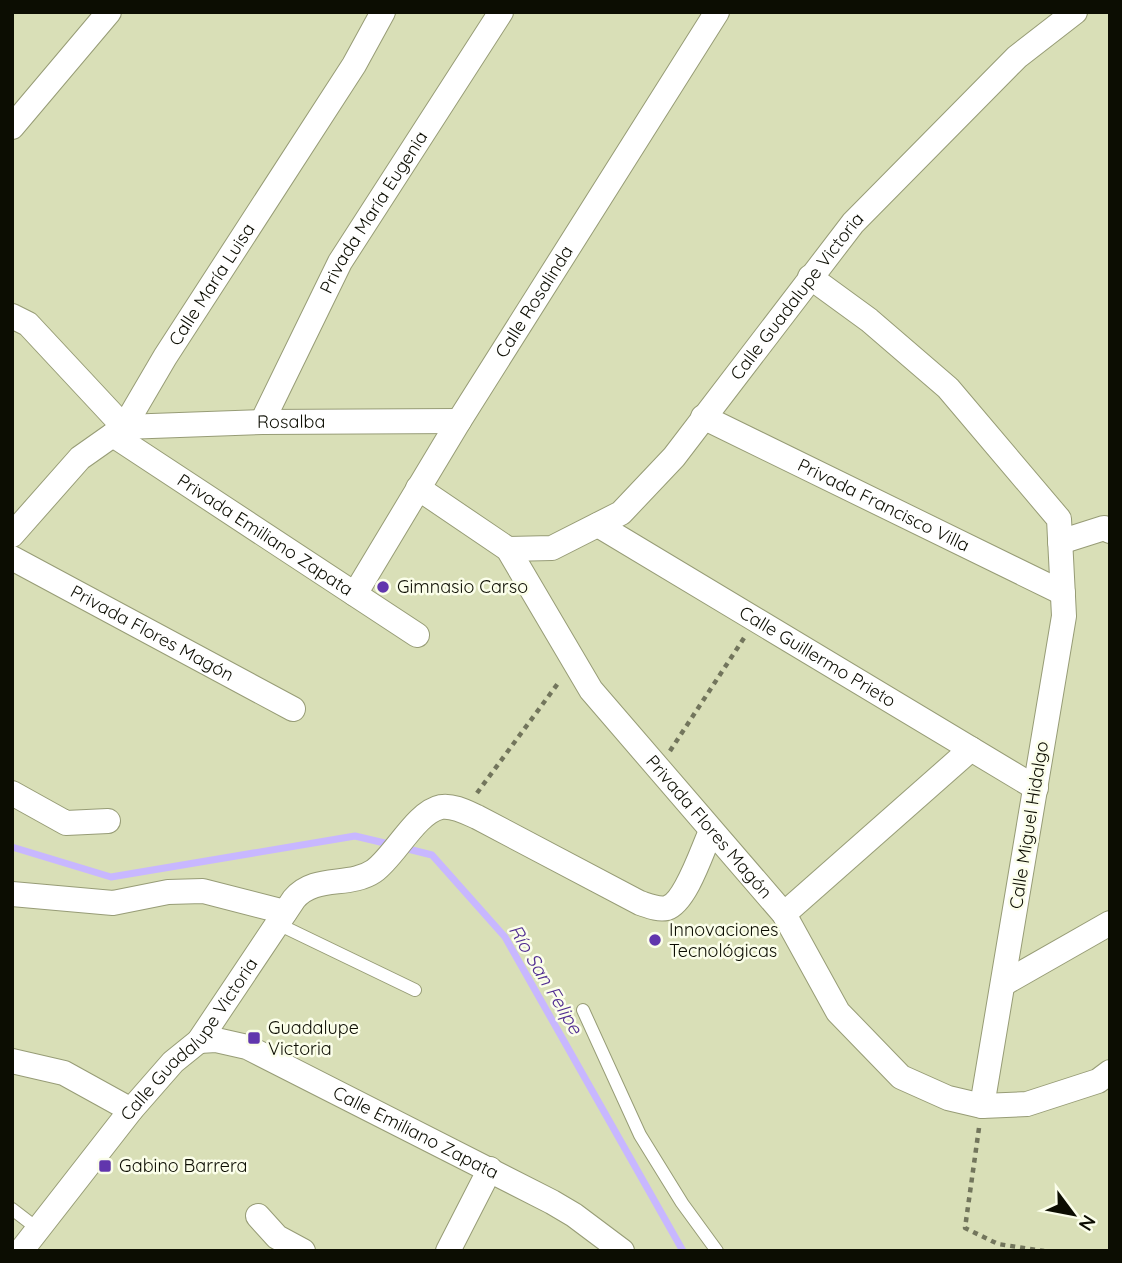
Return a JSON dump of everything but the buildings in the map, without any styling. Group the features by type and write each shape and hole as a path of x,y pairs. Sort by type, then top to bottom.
{"street":[{"path":"13,124 109,12"},
{"name":"Calle María Luisa","path":"12,535 80,458 119,431 354,65 383,12"},
{"name":"Privada María Eugenia","path":"262,422 340,262 501,12"},
{"name":"Calle Rosalinda","path":"355,594 459,421 717,12"},
{"name":"Calle Guadalupe Victoria","path":"508,549 552,548 621,513 674,457 853,223 1017,57 1076,12"},
{"name":"Calle Miguel Hidalgo","path":"810,277 869,320 948,388 1059,519 1064,616 982,1107"},
{"name":"Privada Emiliano Zapata","path":"18,326 119,431 417,635"},
{"name":"Privada Francisco Villa","path":"704,417 1063,593"},
{"name":"Rosalba","path":"119,431 262,422 459,421"},
{"name":"Privada Flores Magón","path":"418,488 508,549 591,690 784,914 838,1012 901,1077 948,1098 982,1107 1027,1104 1098,1081 1110,1072"},
{"name":"Calle Guillermo Prieto","path":"598,524 1036,788"},
{"path":"1060,542 1104,528 1110,531"},
{"name":"Privada Flores Magón","path":"12,558 293,709"},
{"path":"784,914 971,749"},
{"path":"12,793 66,824 108,821"},
{"name":"Calle Guadalupe Victoria","path":"21,1251 131,1110 173,1062 199,1041 305,888 363,876 381,865 418,823 442,807 464,810"},
{"path":"464,810 655,908 670,907 680,897 711,831"},
{"path":"12,894 114,903 168,892 203,891 282,918"},
{"path":"1003,984 1110,923"},
{"name":"Calle Emiliano Zapata","path":"199,1041 216,1040 247,1047 574,1215 622,1251"},
{"path":"12,1061 64,1073 131,1110"},
{"path":"448,1251 489,1169"},
{"path":"258,1216 277,1237 303,1251"}],"lane":[{"path":"282,918 415,990"},
{"path":"583,1010 640,1135 714,1250"},
{"path":"12,1209 38,1229"}],"path":[{"path":"658,769 755,619"},
{"path":"464,810 575,661"},
{"path":"978,1135 965,1228 998,1244 1045,1251"}],"waterway":[{"name":"Río San Felipe","path":"12,847 111,877 355,836 393,845"},
{"name":"Río San Felipe","path":"404,848 432,855 505,937 683,1251"}],"place":[{"name":"Gimnasio Carso","path":"383,587"},
{"name":"Innovaciones Tecnológicas","path":"655,940"},
{"name":"Guadalupe Victoria","path":"254,1038"},
{"name":"Gabino Barrera","path":"105,1166"}]}
